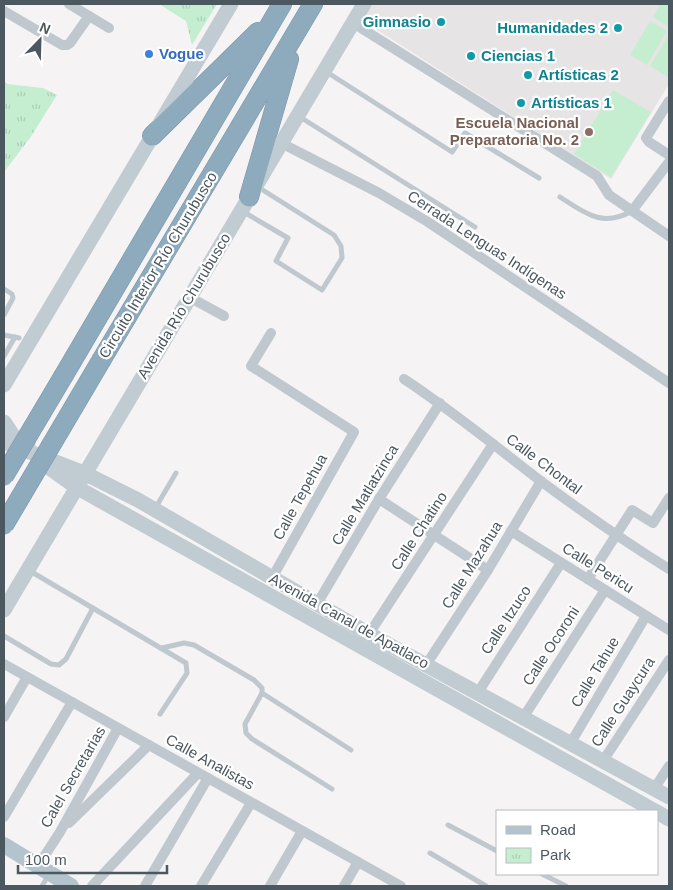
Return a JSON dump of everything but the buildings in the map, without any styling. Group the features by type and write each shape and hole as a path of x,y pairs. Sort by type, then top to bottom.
{"highway":[{"name":"Circuito Interior Río Churubusco","path":"4,525 313,4"},
{"path":"152,136 279,10"},
{"name":"Circuito Interior Río Churubusco","path":"4,476 279,10"},
{"path":"249,198 287,62 300,27"}],"main road":[{"path":"4,845 44,875 71,886"}],"street":[{"path":"69,4 109,28"},
{"path":"4,385 231,4"},
{"name":"Avenida Río Churubusco","path":"4,610 364,4"},
{"path":"4,10 62,45 70,43 89,16"},
{"path":"353,23 597,176 609,195 669,236"},
{"path":"669,101 646,138 669,155"},
{"name":"Cerrada Lenguas Indígenas","path":"281,143 379,193 428,222 669,383"},
{"path":"632,211 669,162"},
{"path":"189,296 224,316"},
{"name":"Calle Tepehua","path":"272,333 251,366 354,432 272,578"},
{"name":"Calle Chontal","path":"404,379 440,403 615,535 669,569"},
{"name":"Calle Matlatzinca","path":"317,604 379,499 440,403"},
{"path":"4,422 11,433 20,441 85,471"},
{"name":"Avenida Canal de Apatlaco","path":"5,443 25,452 85,471 369,634 669,797"},
{"name":"Calle Chatino","path":"369,634 492,444"},
{"name":"Avenida Canal de Apatlaco","path":"25,452 76,487 652,810"},
{"name":"Calle Mazahua","path":"426,665 488,570 541,481"},
{"path":"379,499 488,570"},
{"path":"588,579 632,510 653,523 668,502"},
{"name":"Calle Pericu","path":"511,531 669,630"},
{"name":"Calle Itzuco","path":"477,694 561,563"},
{"name":"Calle Ocoroni","path":"523,718 605,590"},
{"name":"Calle Tahue","path":"570,744 646,616"},
{"name":"Calle Guaycura","path":"603,761 669,660"},
{"name":"Calle Analistas","path":"4,664 401,886"},
{"path":"4,717 28,677"},
{"path":"4,817 72,702"},
{"name":"Calel Secretarias","path":"44,875 60,832 118,728"},
{"path":"60,832 149,745"},
{"path":"654,789 669,766"},
{"path":"92,886 198,773"},
{"path":"618,791 628,775"},
{"path":"145,886 208,778"},
{"path":"201,886 251,803"},
{"path":"270,886 302,831"},
{"path":"344,886 358,862"}],"lane":[{"path":"325,70 452,152 465,133 539,178"},
{"path":"298,116 475,227"},
{"path":"560,197 591,216 606,220 620,218 632,211"},
{"path":"249,198 334,235 341,246 342,258 322,290 276,261 288,238 249,198"},
{"path":"4,289 12,294 13,298 4,315"},
{"path":"4,335 17,338 4,356"},
{"path":"155,510 176,473"},
{"path":"27,570 186,663 187,674 160,714"},
{"path":"4,636 51,664 59,664 66,659 94,608"},
{"path":"162,648 184,643 194,645 254,680 262,688 262,693 245,724 246,733 252,739 332,789"},
{"path":"262,693 350,750"},
{"path":"448,825 496,849"},
{"path":"430,854 486,886"},
{"path":"544,875 566,886"}],"shaded area":[{"name":"Escuela Nacional Preparatoria No. 2","path":"372,4 669,4 669,84 611,179 363,21"}],"green space":[{"path":"159,4 217,4 192,45 186,21"},
{"path":"660,4 669,4 669,27 653,17"},
{"path":"650,21 667,31 647,65 630,55"},
{"path":"669,34 669,74 668,77 650,66"},
{"path":"4,81 7,84 43,88 57,95 30,138 4,172"},
{"path":"613,90 651,112 611,177 574,154"}],"place":[{"name":"Gimnasio","path":"441,22"},
{"name":"Humanidades 2","path":"618,28"},
{"name":"Vogue","path":"149,54"},
{"name":"Ciencias 1","path":"471,56"},
{"name":"Artísticas 2","path":"528,75"},
{"name":"Artísticas 1","path":"521,103"},
{"name":"Escuela Nacional Preparatoria No. 2","path":"589,132"}]}
